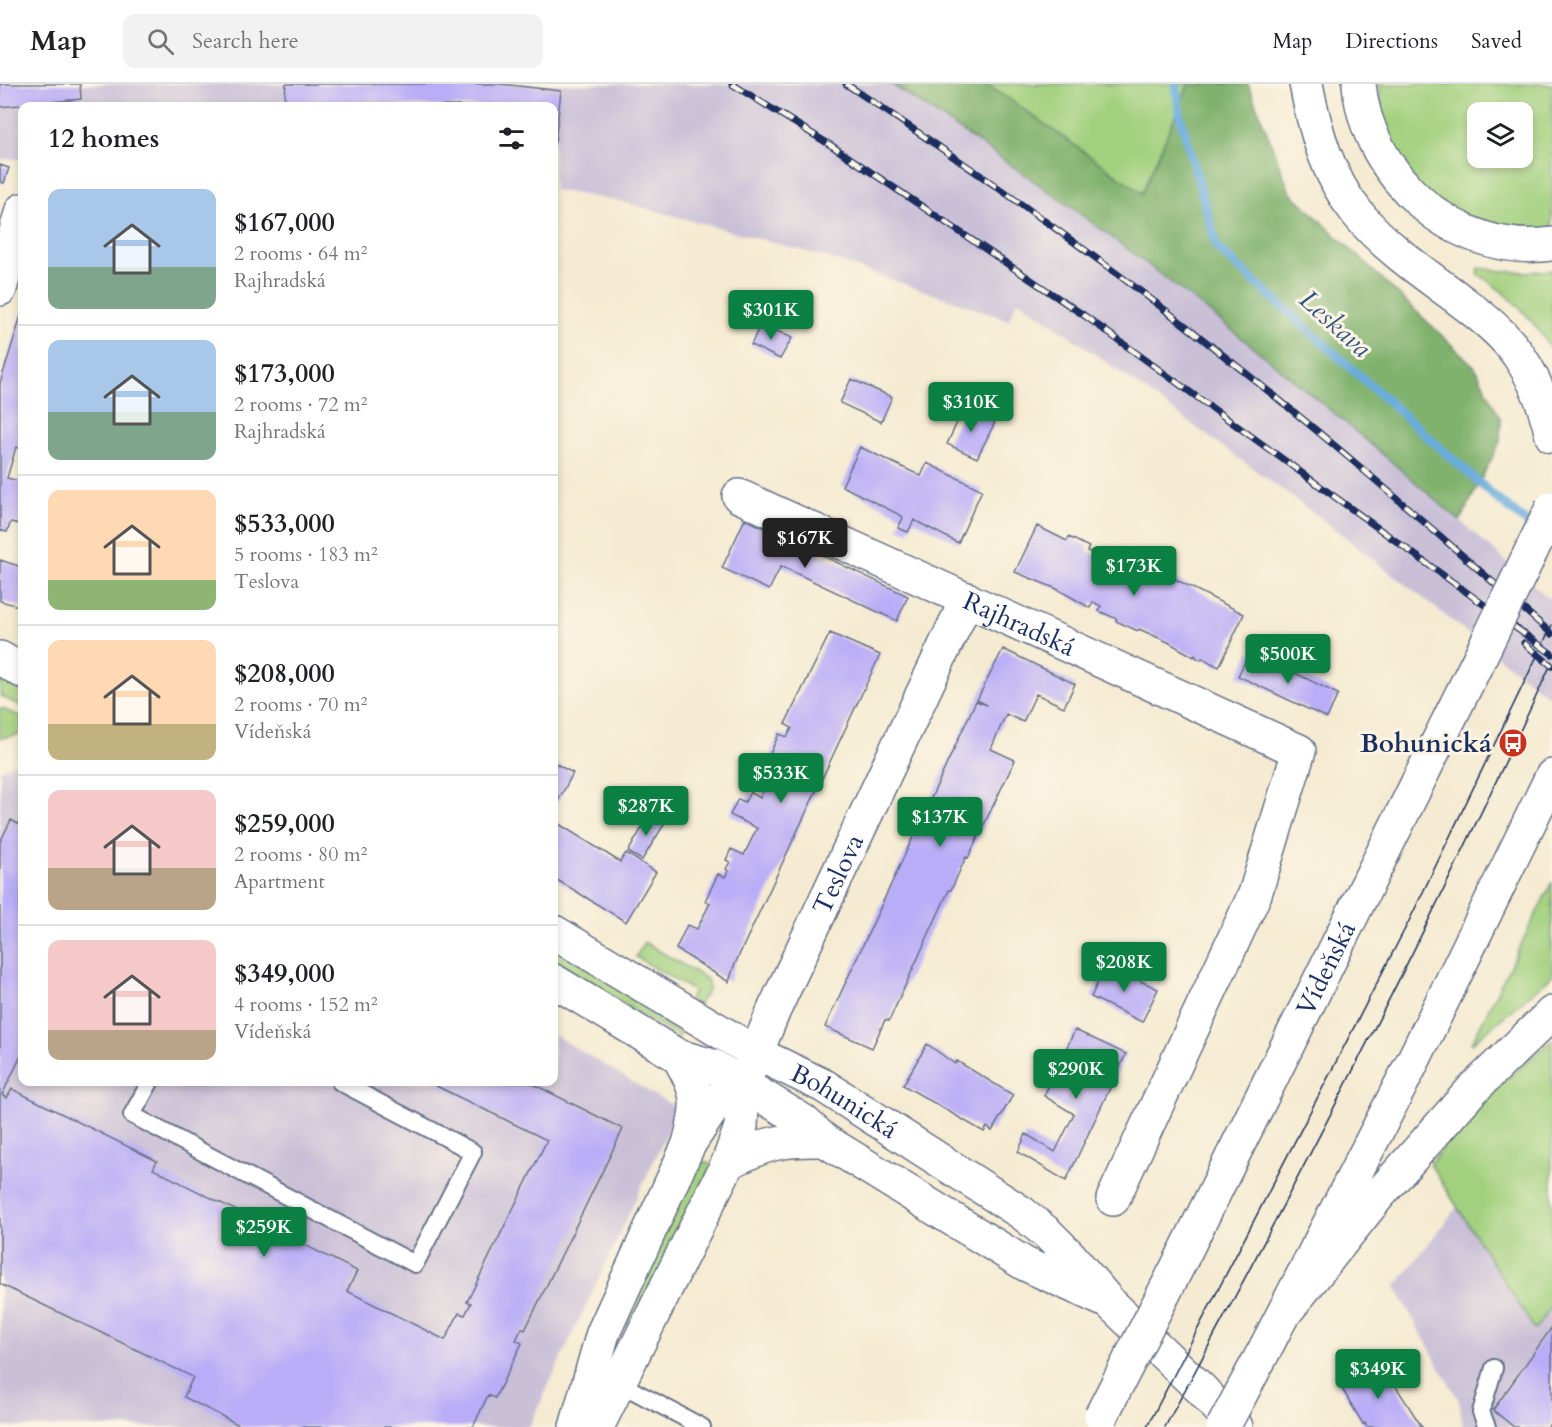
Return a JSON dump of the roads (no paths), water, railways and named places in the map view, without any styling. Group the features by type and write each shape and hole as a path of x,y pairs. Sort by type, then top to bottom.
{"main road":[{"path":"1306,84 1320,144 1330,168 1357,213 1394,250 1485,320 1519,355 1543,404 1552,436"},
{"path":"1359,84 1365,118 1377,150 1407,191 1426,208 1448,222 1497,241 1523,245 1552,244"},
{"path":"0,289 18,224"},
{"name":"Rajhradská","path":"740,496 1299,751 1255,894 1113,1199"},
{"name":"Vídeňská","path":"1098,1421 1183,1256 1552,508"},
{"name":"Teslova","path":"743,1084 774,1010 967,599"},
{"path":"0,639 18,645"},
{"path":"0,658 18,669"},
{"path":"1223,1427 1413,1061 1552,776"},
{"name":"Bohunická","path":"558,934 756,1053 824,1086 968,1176 1022,1213 1047,1233 1110,1302 1202,1390 1236,1427"},
{"name":"Bohunická","path":"558,983 678,1056 713,1066 743,1084 803,1121 824,1140 1025,1264 1110,1302"},
{"path":"1283,1315 1378,1196 1472,1089 1552,1013"},
{"path":"597,1427 605,1376 603,1333 689,1144 698,1113 693,1080 678,1056"},
{"path":"576,1427 728,1163 741,1127 743,1084 728,1090 718,1100 689,1144"},
{"path":"728,1163 771,1143 791,1140 824,1140"}],"lane":[{"path":"148,1086 132,1115 415,1264 473,1152 348,1086"},
{"path":"1487,1427 1481,1412 1494,1368"},
{"path":"605,1376 702,1427"}],"waterway":[{"name":"Leskava","path":"1176,84 1180,115 1217,248 1495,497 1536,530"}],"tram line":[{"path":"1147,1427 1409,921 1552,625"},
{"path":"1165,1427 1365,1048 1552,662"}],"railway":[{"path":"732,84 832,146 1085,316 1552,654"},
{"path":"846,84 1040,217 1182,323 1351,460 1552,634"},
{"path":"1524,643 1552,666"}],"place":[{"name":"Bohunická","path":"1513,743"}]}
